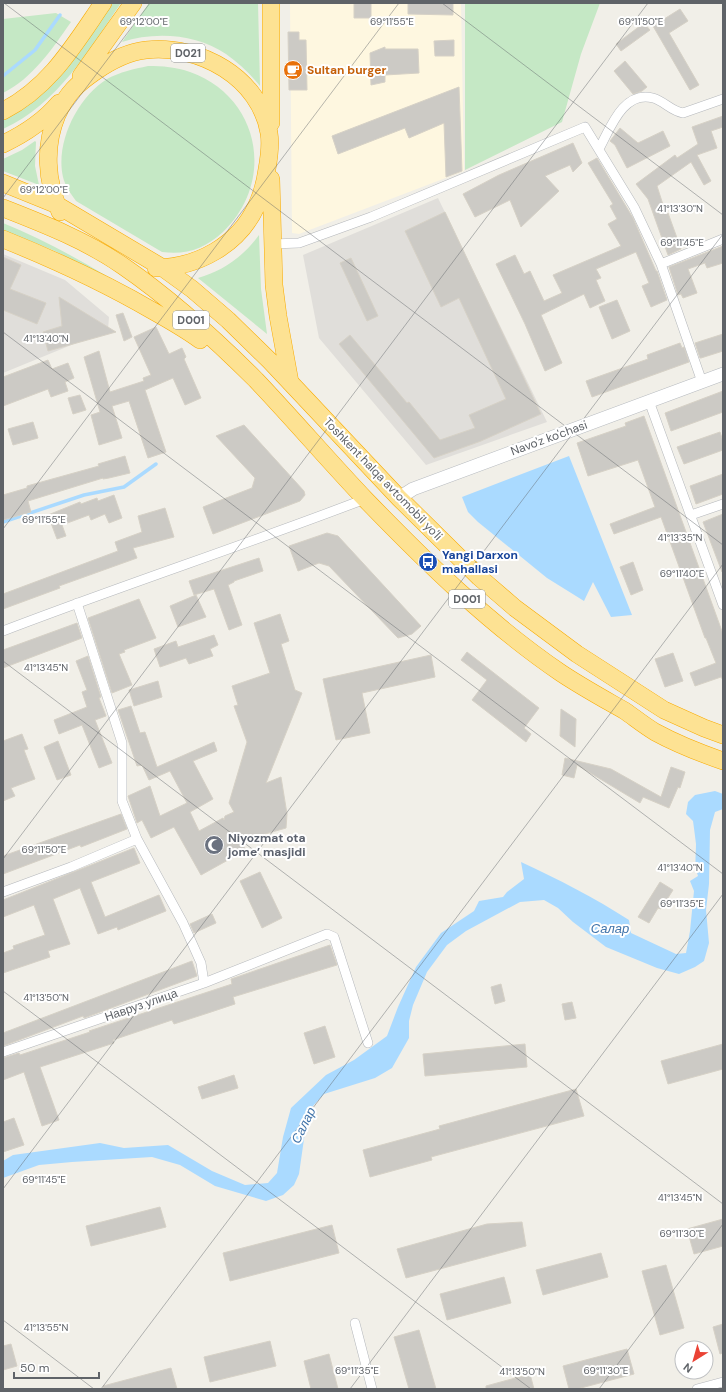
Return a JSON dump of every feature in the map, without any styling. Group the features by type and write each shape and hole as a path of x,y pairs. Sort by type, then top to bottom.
{"highway":[{"path":"3,110 16,104 33,91 53,72 103,3"},
{"name":"D021","path":"3,144 39,122 54,109 69,92 133,3"},
{"name":"D021","path":"271,3 271,144 274,285 290,382"},
{"name":"D021","path":"74,238 57,205 48,165 49,144 54,122 69,92 115,59 145,50 161,49 191,53 226,70 249,90 258,102 265,117 271,144 263,191 253,213 243,228 224,245 208,256 192,263 162,268 122,266"},
{"name":"D001","path":"3,183 57,205"},
{"name":"Toshkent halqa avtomobil yo'li","path":"57,205 162,268 192,289 228,320 290,382 399,498 479,577 536,625 597,668 638,692 664,710 723,735"},
{"name":"D001","path":"3,208 74,238"},
{"name":"Toshkent halqa avtomobil yo'li","path":"74,238 122,266 206,333 256,380 365,499 460,593 497,625 563,674 653,731 694,750 723,761"},
{"path":"3,239 101,282 192,334 256,380"},
{"path":"694,750 704,728"}],"street":[{"path":"599,149 620,110 629,102 642,96 654,98 677,112 683,113 723,99"},
{"path":"273,244 298,243 371,217 585,127 634,207 661,264 702,382"},
{"path":"661,264 723,239"},
{"name":"Navo'z ko'chasi","path":"399,498 414,489 723,374"},
{"path":"649,401 723,605"},
{"path":"3,631 77,603 257,540 365,499"},
{"path":"691,515 723,504"},
{"path":"77,603 122,742 122,801 137,839 183,923 200,963 204,983"},
{"path":"3,892 71,867 137,839"},
{"name":"Навруз улица","path":"3,1052 204,983 327,934 334,937 368,1043"},
{"path":"354,1323 372,1389"},
{"path":"697,1389 723,1382"}],"shaded area":[{"path":"290,3 461,3 464,171 299,234 292,233"},
{"path":"438,198 547,422 426,465 319,338 303,255"},
{"path":"3,254 65,280 109,317 108,330 3,373"}],"green space":[{"path":"109,3 121,3 70,75 40,106 23,118 3,129 3,119"},
{"path":"149,3 258,3 260,86 231,57 215,47 202,42 176,36 148,36 122,42"},
{"path":"465,3 600,3 581,54 562,122 465,170"},
{"path":"56,13 71,22 33,71 14,87 3,93 3,19"},
{"path":"148,66 169,67 185,70 214,84 232,100 245,120 253,142 254,166 250,189 240,212 216,238 195,250 179,253 162,252 76,201 70,193 63,177 61,163 62,149 66,135 78,109 87,97 96,87 107,79"},
{"path":"35,141 35,166 39,185 3,171 3,159 22,150"},
{"path":"3,223 56,247 140,296 55,251 3,230"},
{"path":"259,235 261,289 267,334 198,278 216,271 232,262 247,250"}],"water":[{"path":"569,456 632,615 611,617 593,582 584,601 547,578 478,522 468,512 462,497"},
{"name":"Салар","path":"715,791 723,794 723,809 715,812 710,830 709,884 706,910 709,943 704,961 679,974 657,968 606,947 573,922 558,908 544,900 520,902 466,931 447,945 427,972 413,1005 409,1021 409,1038 392,1068 375,1078 324,1094 313,1106 306,1125 299,1174 294,1185 283,1195 266,1201 215,1186 180,1165 152,1157 39,1165 3,1178 3,1161 13,1155 100,1143 124,1148 168,1145 212,1171 245,1185 268,1183 277,1173 283,1137 291,1108 326,1075 354,1060 387,1036 416,967 441,933 474,911 479,901 503,897 524,879 521,862 576,889 629,920 631,933 676,954 686,953 694,891 690,881 698,876 693,821 686,814 688,802 695,795"}],"building":[{"path":"354,3 371,3 371,18 354,18"},
{"path":"408,3 453,3 453,15 408,14"},
{"path":"680,9 688,21 669,33 699,85 690,90 653,26"},
{"path":"644,23 650,30 621,51 616,44"},
{"path":"288,32 299,32 299,40 306,40 307,90 289,90"},
{"path":"454,40 454,56 435,56 434,41"},
{"path":"385,47 385,49 418,49 419,73 385,75 385,82 371,85 370,53"},
{"path":"625,61 647,87 642,91 633,94 614,71"},
{"path":"459,87 462,171 446,177 444,123 409,138 405,128 338,154 332,136"},
{"path":"723,116 723,127 711,131 717,148 697,155 711,181 704,185 691,162 657,186 666,214 668,213 681,249 668,255 648,199 636,184 675,155 677,158 698,144 692,127"},
{"path":"620,128 638,143 663,131 670,146 627,168 615,145 610,141"},
{"path":"573,143 582,163 573,172 570,165 545,176 559,191 521,227 510,200 475,217 463,194 499,175"},
{"path":"597,158 633,218 657,271 667,300 651,307 642,286 649,283 636,252 596,269 601,278 596,280 605,301 590,308 584,294 541,315 562,363 545,371 525,324 496,264 515,255 524,274 530,271 544,301 562,293 553,275 621,246 608,224 617,219 610,206 613,204 588,163"},
{"path":"445,212 541,414 481,441 434,458 339,344 350,335 440,440 475,428 469,415 506,399 459,298 441,307 405,231"},
{"path":"723,246 723,263 707,268 705,263 688,269 697,293 683,298 681,294 678,295 669,267"},
{"path":"3,257 21,265 10,289 46,303 37,324 3,310"},
{"path":"351,258 378,316 367,321 340,263"},
{"path":"59,297 116,332 48,351 43,332 62,326"},
{"path":"617,300 630,331 612,339 599,307"},
{"path":"123,313 132,337 124,341 116,315"},
{"path":"156,327 169,354 182,348 186,357 184,359 201,398 185,405 173,378 145,390 166,452 148,458 129,401 112,406 122,438 99,445 91,415 100,412 84,357 99,351 110,392 144,381 143,378 151,375 134,337"},
{"path":"723,334 723,351 700,358 695,343"},
{"path":"680,343 682,348 684,347 689,362 592,397 586,381 648,359 647,355"},
{"path":"48,360 52,369 68,363 74,378 65,382 68,391 51,397 48,389 3,406 3,377"},
{"path":"723,391 723,412 671,431 665,413"},
{"path":"80,395 86,410 73,414 68,398"},
{"path":"644,416 723,634 723,680 721,677 695,686 690,673 716,663 705,638 661,517 614,534 610,524 655,507 638,460 588,476 577,443 626,426 625,423"},
{"path":"33,422 38,438 13,445 8,429"},
{"path":"244,425 304,491 305,495 300,501 213,534 203,507 252,488 255,478 216,436"},
{"path":"720,432 723,441 723,450 684,464 677,447"},
{"path":"125,456 130,473 103,478 28,501 31,512 3,520 3,495 27,488 27,486 99,466 98,464"},
{"path":"723,474 723,494 696,504 690,486"},
{"path":"114,495 122,518 109,523 105,514 91,520 89,515 62,525 66,536 57,539 48,515 80,502 81,504 97,498 98,501"},
{"path":"165,508 174,537 133,548 137,558 59,586 60,588 3,609 3,594 118,551 115,542 142,532 138,516"},
{"path":"723,514 723,572 722,572 703,522"},
{"path":"327,533 338,536 421,626 412,634 398,638 329,566 319,563 298,571 289,546"},
{"path":"259,558 263,571 234,581 228,585 242,625 229,630 214,589 194,595 189,581"},
{"path":"633,562 643,590 631,595 620,567"},
{"path":"196,595 206,617 178,627 170,606"},
{"path":"139,599 156,638 124,650 125,652 119,654 132,685 112,693 88,618"},
{"path":"280,614 289,641 281,644 295,690 302,693 266,783 281,777 287,814 286,828 241,841 246,850 201,875 174,827 151,838 142,820 137,823 128,796 150,786 160,816 187,803 170,771 149,780 142,765 137,766 118,710 131,706 140,733 145,732 157,767 214,742 217,751 193,761 213,799 190,812 199,831 223,818 224,820 225,816 234,812 229,803 247,742 234,706 238,705 232,686 270,673 254,623"},
{"path":"77,623 82,638 3,668 3,650"},
{"path":"214,635 218,645 210,649 213,656 189,664 186,658 160,667 154,649 176,641 178,647"},
{"path":"467,652 539,708 524,728 531,734 526,742 472,700 487,680 461,660"},
{"path":"673,653 683,681 665,687 655,659"},
{"path":"431,655 435,677 362,693 370,733 336,740 323,679"},
{"path":"88,656 101,697 99,698 106,716 95,720 112,763 99,768 82,725 59,734 54,720 87,707 82,692 87,690 76,661"},
{"path":"158,681 162,697 134,706 129,690"},
{"path":"561,709 576,719 575,747 560,736"},
{"path":"22,734 28,749 24,750 35,779 11,788 15,796 3,801 3,741"},
{"path":"58,741 71,775 57,780 44,747"},
{"path":"565,758 611,769 661,797 671,767 685,772 680,788 678,787 669,808 643,797 640,803 577,765 574,778 562,775"},
{"path":"121,814 127,829 81,847 80,845 3,874 3,856"},
{"path":"134,848 140,863 91,882 105,917 159,895 166,911 118,930 117,927 98,934 80,888 53,899 70,944 48,951 50,957 3,973 3,953 14,949 13,946 45,935 34,905 3,917 3,900"},
{"path":"260,872 282,918 262,928 240,881"},
{"path":"660,882 673,890 661,909 658,908 649,923 638,917"},
{"path":"212,914 216,923 194,933 190,924"},
{"path":"330,945 337,965 233,997 235,1004 174,1024 172,1020 113,1040 114,1043 40,1067 59,1120 42,1126 24,1072 3,1080 3,1058 19,1053 20,1055 232,984 231,979"},
{"path":"192,961 197,976 3,1046 3,1033"},
{"path":"501,984 505,1001 495,1004 491,987"},
{"path":"572,1002 576,1018 565,1020 562,1004"},
{"path":"325,1026 335,1057 314,1064 304,1033"},
{"path":"525,1044 527,1067 425,1076 423,1054"},
{"path":"723,1044 723,1069 668,1084 661,1061"},
{"path":"234,1075 238,1088 202,1099 198,1087"},
{"path":"576,1089 584,1116 431,1157 432,1160 370,1177 363,1150 440,1129 439,1126"},
{"path":"14,1118 24,1145 3,1152 3,1122"},
{"path":"160,1207 166,1227 91,1246 86,1226"},
{"path":"723,1219 723,1246 694,1254 687,1229"},
{"path":"522,1222 526,1246 406,1278 397,1249 487,1224"},
{"path":"332,1225 339,1253 230,1281 223,1253"},
{"path":"601,1253 608,1277 543,1295 536,1270"},
{"path":"666,1265 684,1328 660,1335 642,1271"},
{"path":"504,1277 511,1303 447,1320 440,1294"},
{"path":"723,1324 723,1353 720,1354 713,1327"},
{"path":"419,1330 436,1389 409,1389 394,1337"},
{"path":"270,1341 276,1366 210,1382 204,1357"},
{"path":"11,1344 17,1366 3,1370 3,1346"},
{"path":"627,1349 634,1374 577,1389 569,1389 563,1366"},
{"path":"329,1354 338,1389 311,1389 304,1361"},
{"path":"171,1368 177,1389 104,1389 103,1386"},
{"path":"530,1374 534,1389 486,1389 486,1386"}],"waterway":[{"path":"3,76 35,50 60,15"},
{"path":"3,522 84,495 124,487 156,464"}],"place":[{"name":"Sultan burger","path":"293,70"},
{"name":"Yangi Darxon mahallasi","path":"428,562"},
{"name":"Niyozmat ota jome’ masjidi","path":"214,845"}]}
